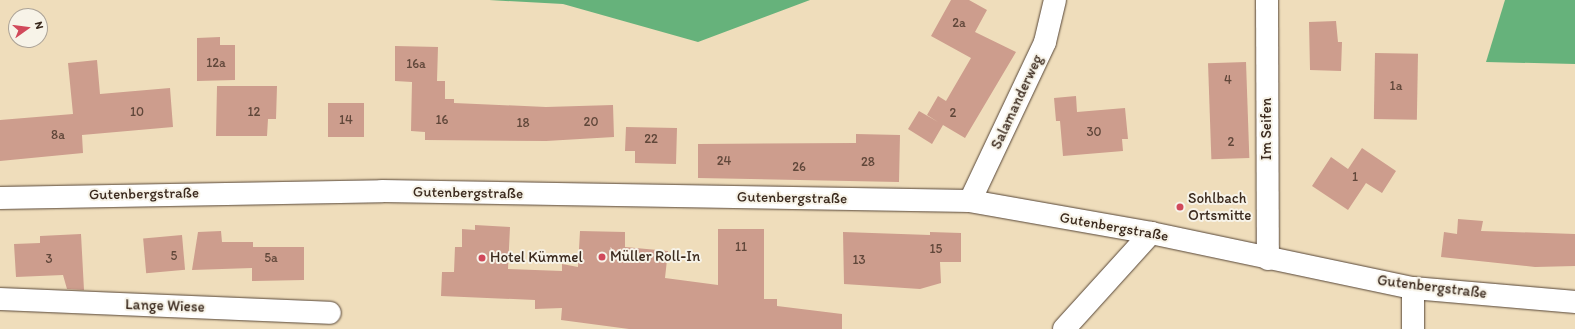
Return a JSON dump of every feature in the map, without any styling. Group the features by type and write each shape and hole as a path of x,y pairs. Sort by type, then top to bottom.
{"street":[{"name":"Salamanderweg","path":"970,202 1045,42 1055,0"},
{"name":"Im Seifen","path":"1267,0 1268,259"},
{"name":"Gutenbergstraße","path":"0,198 382,192 970,202 1151,233 1268,259 1413,288 1575,302"},
{"path":"1064,329 1151,233"},
{"path":"1413,288 1413,329"},
{"name":"Lange Wiese","path":"0,299 330,313"}],"green space":[{"path":"489,0 810,0 698,42 563,4"},
{"path":"1505,0 1575,0 1575,64 1486,62"}],"building":[{"path":"951,0 969,0 987,10 975,32 1016,52 965,138 943,125 932,144 908,129 919,111 938,122 927,115 938,96 946,101 971,58 931,36"},
{"path":"1336,21 1338,42 1342,42 1341,71 1310,70 1309,22"},
{"path":"220,37 220,45 235,45 235,80 197,81 197,38"},
{"path":"395,46 438,47 437,81 445,81 445,99 454,99 454,103 546,107 613,105 614,137 546,141 425,140 425,132 411,131 412,82 395,81"},
{"path":"1375,53 1418,54 1417,120 1374,119"},
{"path":"97,60 100,94 170,88 173,127 82,135 83,153 0,161 0,120 73,114 68,63"},
{"path":"1246,62 1249,158 1211,159 1208,63"},
{"path":"217,86 277,86 276,119 268,119 267,136 216,136"},
{"path":"1076,96 1077,112 1125,108 1128,139 1122,139 1123,151 1063,156 1060,121 1056,121 1054,98"},
{"path":"328,103 364,103 364,137 328,137"},
{"path":"626,127 677,128 676,164 635,163 635,151 625,151"},
{"path":"856,134 900,135 899,182 698,178 698,144 856,143"},
{"path":"1362,148 1396,171 1382,193 1366,183 1348,210 1312,186 1331,157 1348,169"},
{"path":"1458,219 1483,221 1481,231 1575,234 1575,266 1535,267 1441,257 1444,232 1457,234"},
{"path":"475,225 510,227 508,269 562,271 562,264 578,267 580,231 625,232 625,247 668,251 665,278 718,285 718,229 764,229 764,299 777,299 777,306 842,314 842,329 629,329 561,320 562,308 535,309 535,300 441,296 442,272 454,272 455,247 462,247 462,229 475,230"},
{"path":"221,231 222,242 253,242 253,247 304,247 304,280 252,281 252,268 192,270 198,232"},
{"path":"843,232 930,235 930,232 961,233 961,262 940,262 941,283 920,289 844,284"},
{"path":"81,234 84,290 67,289 63,275 16,277 14,244 40,243 40,236"},
{"path":"182,235 185,270 146,273 143,238"}],"place":[{"name":"Sohlbach Ortsmitte","path":"1180,207"},
{"name":"Müller Roll-In","path":"602,257"},
{"name":"Hotel Kümmel","path":"482,258"}]}
